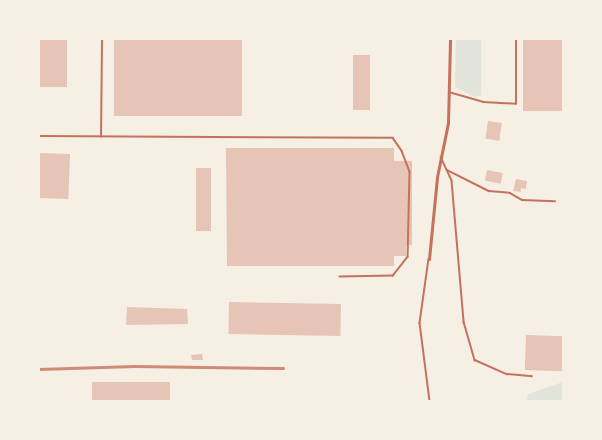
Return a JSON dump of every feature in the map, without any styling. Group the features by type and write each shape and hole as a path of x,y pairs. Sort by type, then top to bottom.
{"street":[{"path":"428,259 446,137 450,39"}],"lane":[{"path":"101,137 102,39"},
{"path":"449,92 483,102 516,104 516,39"},
{"path":"39,136 394,138 402,151 410,172 408,256 393,276 340,277"},
{"path":"442,157 452,181 464,322 475,360 507,374 532,376"},
{"path":"447,170 489,191 510,193 522,200 555,201"},
{"path":"428,259 420,323 430,401"}],"shaded area":[{"path":"456,39 481,39 481,95 475,97 455,87"},
{"path":"563,382 563,401 527,401 528,394"}],"building":[{"path":"39,39 67,39 67,87 39,87"},
{"path":"114,39 242,39 242,116 114,116"},
{"path":"523,39 563,39 563,111 523,111"},
{"path":"353,55 370,55 370,110 353,110"},
{"path":"488,121 502,123 499,141 485,139"},
{"path":"226,148 394,148 394,161 412,161 412,245 406,245 406,256 394,256 394,266 227,266"},
{"path":"39,153 70,154 68,199 39,198"},
{"path":"196,168 211,168 211,231 196,231"},
{"path":"487,170 503,173 501,184 485,181"},
{"path":"516,179 527,181 526,189 521,188 521,192 513,191"},
{"path":"229,302 341,304 340,336 228,334"},
{"path":"127,307 187,309 188,324 126,325"},
{"path":"526,335 563,336 562,371 525,370"},
{"path":"202,354 203,360 192,360 191,355"},
{"path":"92,382 170,382 170,401 92,401"}],"railway":[{"path":"39,369 134,366 283,368"}]}
